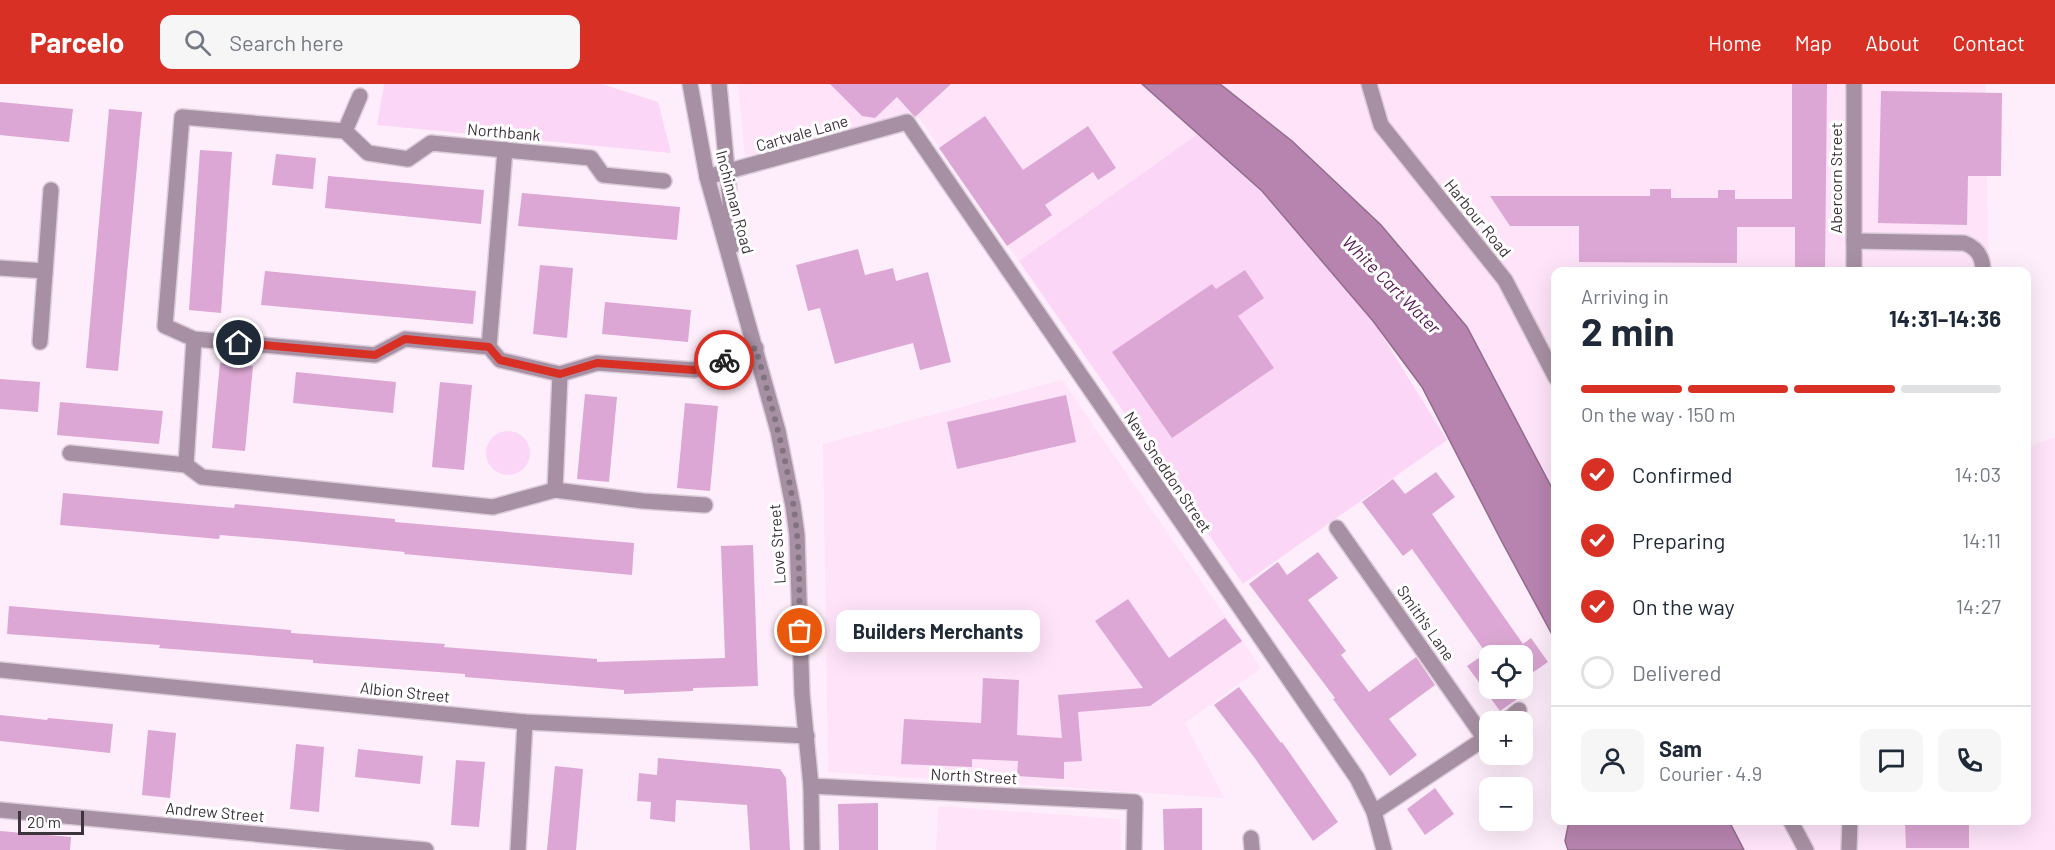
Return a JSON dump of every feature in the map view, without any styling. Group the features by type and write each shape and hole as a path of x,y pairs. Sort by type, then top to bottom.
{"street":[{"name":"Inchinnan Road","path":"690,84 707,177 737,278"},
{"name":"Inchinnan Road","path":"719,84 737,278"},
{"name":"Harbour Road","path":"1369,84 1381,125 1505,280 1551,368"},
{"name":"Abercorn Street","path":"1854,84 1854,267"},
{"path":"360,96 345,131 182,117 165,326 194,339 375,355 405,339 489,347 500,360 560,374 597,363 694,370 756,348"},
{"name":"Cartvale Lane","path":"707,177 907,122"},
{"name":"New Sneddon Street","path":"907,122 1357,778 1374,812 1384,850"},
{"name":"Northbank","path":"345,131 368,153 408,159 431,143 591,158 603,175 664,181"},
{"path":"489,347 505,150"},
{"path":"40,342 51,190"},
{"path":"1854,241 1964,243 1973,246 1980,254 1983,267"},
{"path":"0,268 45,271"},
{"name":"Love Street","path":"737,278 778,431 797,535 802,694 811,786 812,850"},
{"path":"186,465 194,339"},
{"path":"555,490 560,374"},
{"path":"70,453 186,465 202,477 493,507 555,490 643,501 705,505"},
{"name":"Smith's Lane","path":"1337,528 1479,726"},
{"name":"Albion Street","path":"0,670 525,722 807,736"},
{"path":"518,850 525,722"},
{"name":"Smith's Lane","path":"1374,812 1479,742"},
{"name":"North Street","path":"811,786 1135,802 1134,850"},
{"name":"Andrew Street","path":"0,810 426,850"},
{"path":"1793,825 1806,850"},
{"path":"1849,850 1850,825"}],"shaded area":[{"path":"384,84 602,84 658,102 671,153 377,125"},
{"path":"738,84 1142,84 1198,134 1019,261 919,118 745,156"},
{"path":"1220,84 1985,84 1989,267 1551,267 1551,486 1467,327 1292,141"},
{"path":"1198,134 1262,191 1373,321 1447,440 1243,584 1019,261"},
{"path":"1062,380 1261,668 1185,723 1224,798 828,772 823,444"},
{"path":"508,431 524,437 530,453 524,469 508,475 492,469 486,453 492,437"},
{"path":"2055,437 2055,850 1744,850 1731,825 2031,825 2031,446"},
{"path":"938,806 1120,819 1121,850 936,850"}],"water":[{"name":"White Cart Water","path":"1142,84 1220,84 1292,141 1381,225 1467,327 1551,486 1551,633 1422,387 1373,321 1262,191"},
{"path":"1568,825 1731,825 1744,850 1568,850 1565,841"}],"building":[{"path":"830,84 951,84 915,117 897,97 875,118 862,116"},
{"path":"1792,84 1827,84 1825,267 1795,267 1795,227 1737,227 1737,263 1579,262 1579,226 1510,226 1490,196 1650,196 1650,189 1671,189 1671,198 1718,198 1718,190 1735,190 1735,199 1792,199"},
{"path":"1881,91 2002,93 2001,176 1968,176 1967,225 1878,223"},
{"path":"0,102 73,109 69,142 0,135"},
{"path":"109,109 142,112 118,371 86,368"},
{"path":"985,116 1023,170 1088,126 1116,168 1098,180 1093,172 1045,205 1052,215 1007,246 939,148"},
{"path":"200,150 232,152 221,313 189,310"},
{"path":"276,154 316,158 313,189 272,185"},
{"path":"328,176 484,190 481,224 325,208"},
{"path":"522,193 680,207 677,240 518,226"},
{"path":"858,249 865,275 893,268 896,281 928,272 951,362 920,370 913,343 835,364 820,308 808,311 796,265"},
{"path":"540,265 573,268 567,338 533,334"},
{"path":"1245,270 1264,298 1238,316 1274,368 1172,438 1112,352 1212,284 1216,289"},
{"path":"265,271 476,291 473,324 261,305"},
{"path":"605,302 691,310 688,342 602,334"},
{"path":"220,363 253,366 245,451 212,448"},
{"path":"296,372 396,382 393,413 293,403"},
{"path":"0,379 40,382 38,412 0,409"},
{"path":"440,382 472,385 464,470 432,467"},
{"path":"585,394 617,397 609,482 577,479"},
{"path":"1066,395 1076,442 957,469 947,422"},
{"path":"60,402 163,411 159,444 57,435"},
{"path":"685,403 718,406 710,491 677,488"},
{"path":"1436,472 1455,497 1432,514 1523,644 1531,638 1548,662 1533,672 1533,645 1480,645 1412,549 1403,556 1362,502 1393,479 1405,494"},
{"path":"63,493 234,508 235,504 395,519 395,522 634,543 632,575 404,554 405,552 293,541 220,535 219,539 60,525"},
{"path":"753,545 758,686 693,688 693,691 624,694 624,690 465,677 465,674 313,663 313,660 159,648 160,645 7,634 9,606 291,630 291,633 445,644 444,647 597,659 597,662 725,658 721,546"},
{"path":"1318,552 1338,578 1308,600 1346,651 1341,655 1369,692 1416,657 1435,685 1389,719 1417,755 1390,776 1333,699 1335,698 1249,584 1278,562 1287,575"},
{"path":"1128,599 1169,658 1225,618 1242,641 1150,706 1078,712 1082,761 1064,762 1064,779 1017,776 1018,761 972,759 972,767 901,764 904,719 981,723 983,678 1019,680 1017,735 1062,738 1058,695 1143,688 1095,621"},
{"path":"1479,658 1479,682 1467,666"},
{"path":"1239,687 1282,742 1338,822 1313,841 1214,705"},
{"path":"1491,699 1517,699 1500,711"},
{"path":"0,715 113,724 110,753 0,741"},
{"path":"148,730 176,733 170,798 142,795"},
{"path":"296,744 324,747 319,812 290,809"},
{"path":"358,749 423,756 420,784 355,777"},
{"path":"658,758 780,769 786,778 790,850 750,850 747,805 676,800 675,822 650,819 651,802 637,801 639,773 657,775"},
{"path":"456,760 485,762 479,827 451,825"},
{"path":"555,766 583,769 576,850 547,850"},
{"path":"1435,788 1454,814 1425,835 1407,809"},
{"path":"878,803 878,850 839,850 838,804"},
{"path":"1202,808 1202,850 1164,850 1163,809"},
{"path":"1905,825 1969,825 1969,848 1906,848"},
{"path":"0,831 71,837 70,850 0,850"}],"way so far":[{"path":"724,360 756,348 778,431 793,506 797,535 800,631"}],"place":[{"name":"Builders Merchants","path":"800,631"}],"route":[{"path":"239,343 375,355 405,339 489,347 500,360 560,374 597,363 684,371 724,360"}]}
